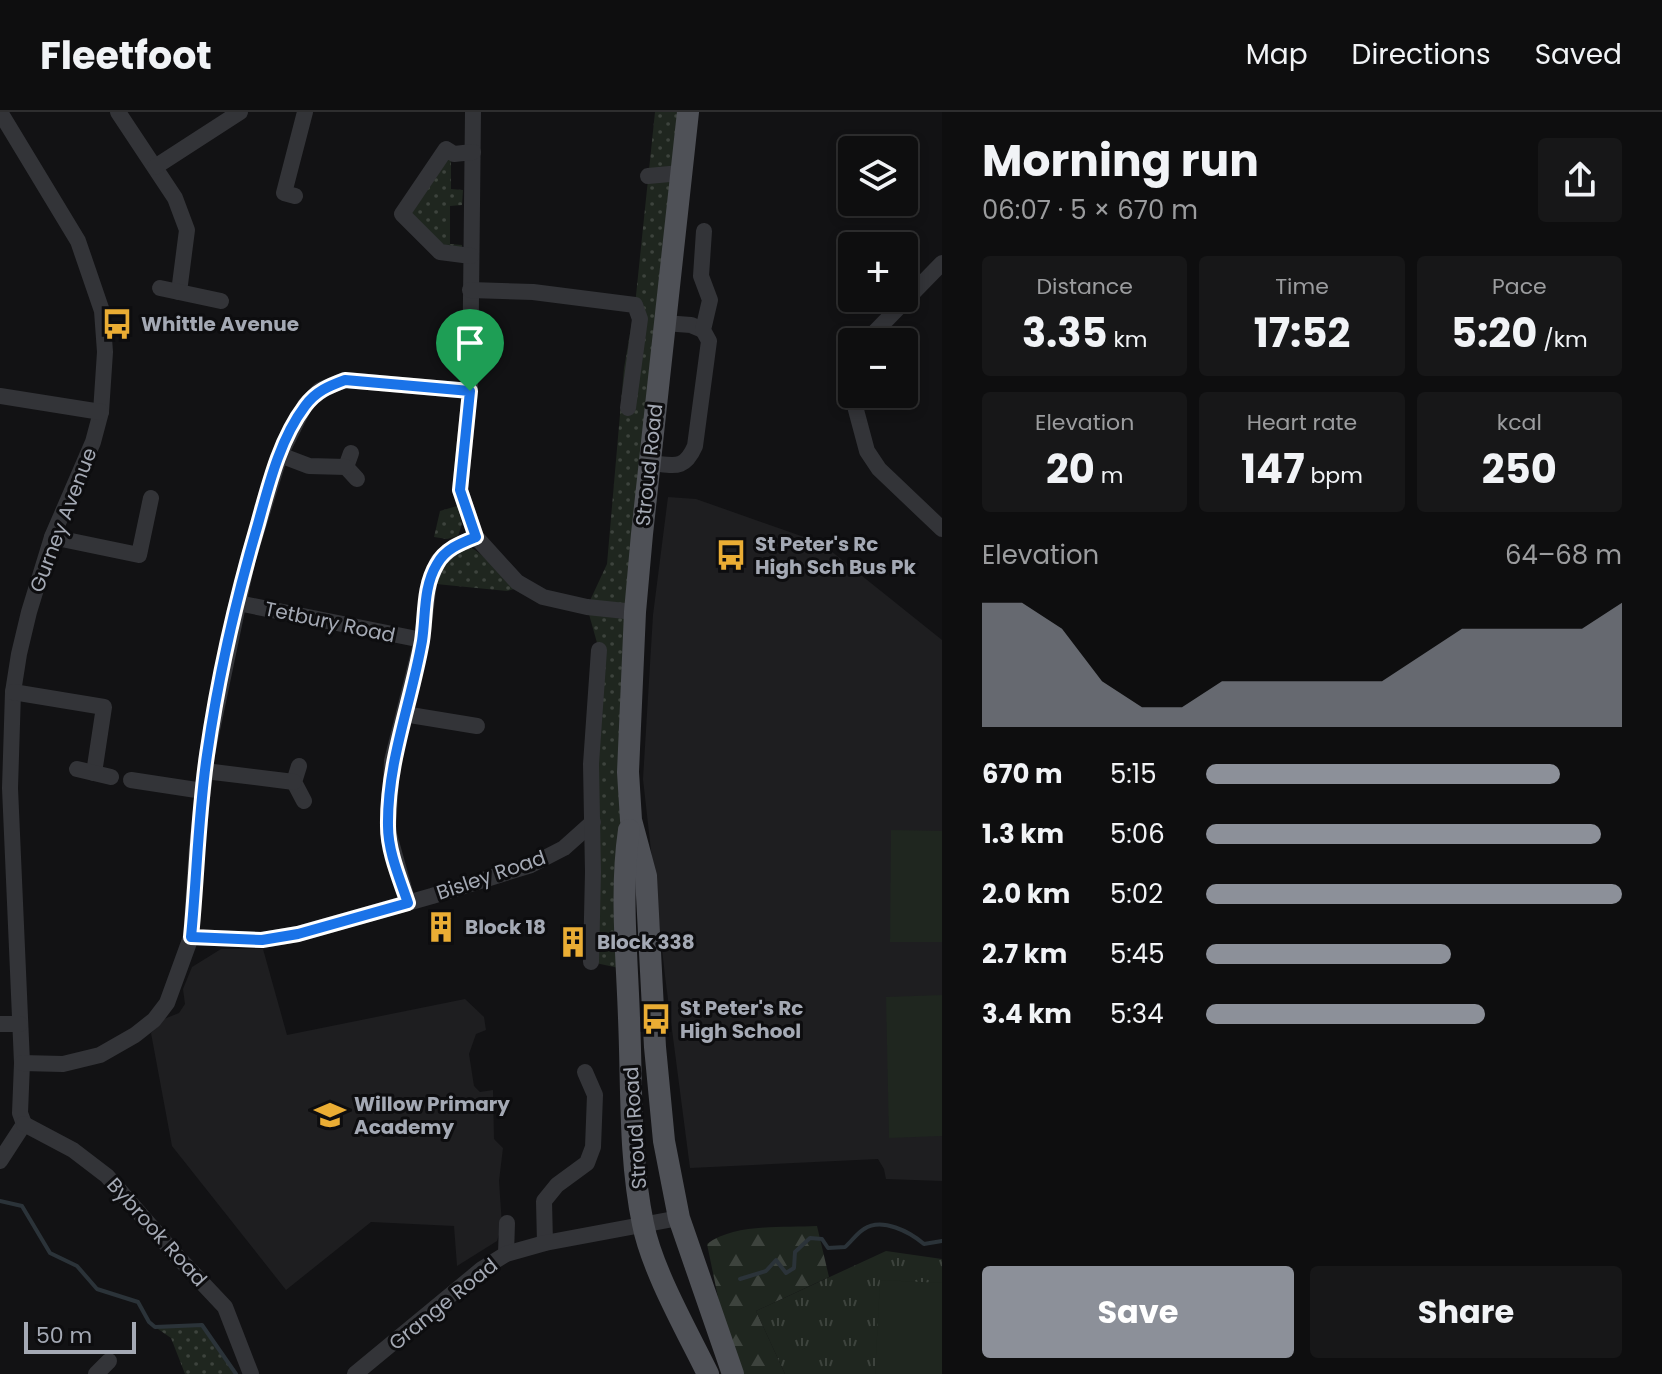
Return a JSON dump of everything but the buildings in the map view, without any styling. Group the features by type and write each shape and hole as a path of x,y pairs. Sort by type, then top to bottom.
{"main road":[{"name":"Stroud Road","path":"688,112 635,612 628,772 631,820 646,876 664,1141 679,1218 733,1374"},
{"name":"Stroud Road","path":"631,820 625,880 634,1153 643,1226 664,1282 708,1374"}],"street":[{"name":"Gurney Avenue","path":"0,112 78,241 102,311 105,352 101,412 82,470 52,537 19,654 13,692 6,851 19,999 22,1063 20,1113 24,1124"},
{"path":"118,112 175,198 187,230 179,292"},
{"path":"155,167 240,112"},
{"path":"295,196 284,193 305,112"},
{"path":"473,112 470,391 460,490 476,537 517,582 543,597 587,607 635,612"},
{"path":"471,256 440,252 402,214 446,149 454,154 473,152"},
{"path":"648,176 681,173"},
{"path":"703,330 710,300 701,276 704,231"},
{"path":"879,328 942,263"},
{"path":"160,288 221,301"},
{"path":"470,290 533,292 635,305 640,319 628,408"},
{"path":"650,463 679,466 689,459 695,446 709,341 703,330 691,325 664,323"},
{"path":"22,1063 63,1064 100,1055 135,1035 154,1020 167,1003 191,937 204,783 247,562 280,455 305,405 320,390 345,380 470,391"},
{"path":"0,396 101,412"},
{"path":"855,408 867,451 879,469 942,529"},
{"path":"280,455 309,466 351,466"},
{"path":"52,537 139,555 151,498"},
{"path":"408,903 388,831 392,761 422,640 429,583 438,561 455,546 476,537"},
{"name":"Tetbury Road","path":"238,603 422,640"},
{"path":"591,962 591,764 599,650"},
{"path":"13,692 104,707 101,732 85,771 111,777"},
{"path":"404,714 477,726"},
{"path":"135,778 204,783 297,774 304,801"},
{"name":"Bisley Road","path":"191,937 274,938 408,903 531,865 564,848 593,822"},
{"path":"0,1024 20,1024"},
{"path":"545,1243 544,1201 557,1185 587,1163 593,1147 595,1095 585,1072"},
{"path":"0,1161 24,1124"},
{"name":"Bybrook Road","path":"24,1124 73,1150 107,1176 225,1307 251,1374"},
{"name":"Grange Road","path":"355,1374 482,1269 506,1254 545,1243 679,1218"},
{"path":"506,1254 507,1223"},
{"path":"96,1374 109,1361"}],"shaded area":[{"path":"668,497 696,499 821,543 942,640 942,1181 886,1179 878,1159 690,1168 643,779 653,615"},
{"name":"Willow Primary Academy","path":"221,949 263,949 287,1035 465,999 484,1017 486,1030 476,1034 469,1054 474,1086 480,1092 493,1090 494,1139 503,1148 499,1181 502,1225 497,1241 457,1266 454,1226 371,1222 286,1290 172,1146 151,1033 164,1019 179,1013 185,1004 183,989 192,967"}],"green space":[{"path":"655,112 688,112 650,463 628,970 591,962 599,650 587,607 607,564 624,368 635,305"},
{"path":"447,152 451,159 451,189 463,190 462,205 450,206 450,244 462,245 462,250 448,248 405,213"},
{"path":"457,506 462,524 458,536 447,539 434,537 440,511"},
{"path":"470,547 518,588 507,591 436,584 447,560"},
{"path":"891,830 942,831 942,942 890,942"},
{"path":"942,995 942,1136 889,1138 886,997"},
{"path":"817,1226 829,1277 756,1311 785,1374 744,1374 719,1302 707,1244 718,1237 745,1230"},
{"path":"886,1251 942,1259 942,1374 785,1374 756,1311"},
{"path":"880,1280 942,1283 942,1374 875,1374"},
{"path":"202,1325 236,1374 185,1374 171,1338 155,1327"}],"waterway":[{"path":"0,1201 22,1206 50,1253 77,1266 97,1289 138,1302 155,1327 202,1325 236,1374"},
{"path":"740,1279 766,1271 776,1260 786,1273 794,1268 795,1252 810,1238 822,1239 828,1248 845,1247 871,1226 896,1228 924,1244 942,1241"}],"place":[{"name":"Whittle Avenue","path":"117,324"},
{"name":"St Peter's Rc High Sch Bus Pk","path":"731,555"},
{"name":"Block 18","path":"441,927"},
{"name":"Block 338","path":"573,942"},
{"name":"St Peter's Rc High School","path":"656,1019"},
{"name":"Willow Primary Academy","path":"330,1115"}],"route":[{"path":"345,380 470,391 460,490 476,537 455,546 438,561 429,583 422,640 392,761 388,831 408,903 298,934 262,940 191,937 207,754 221,679 247,562 286,439 305,405 320,390 345,380"}]}
